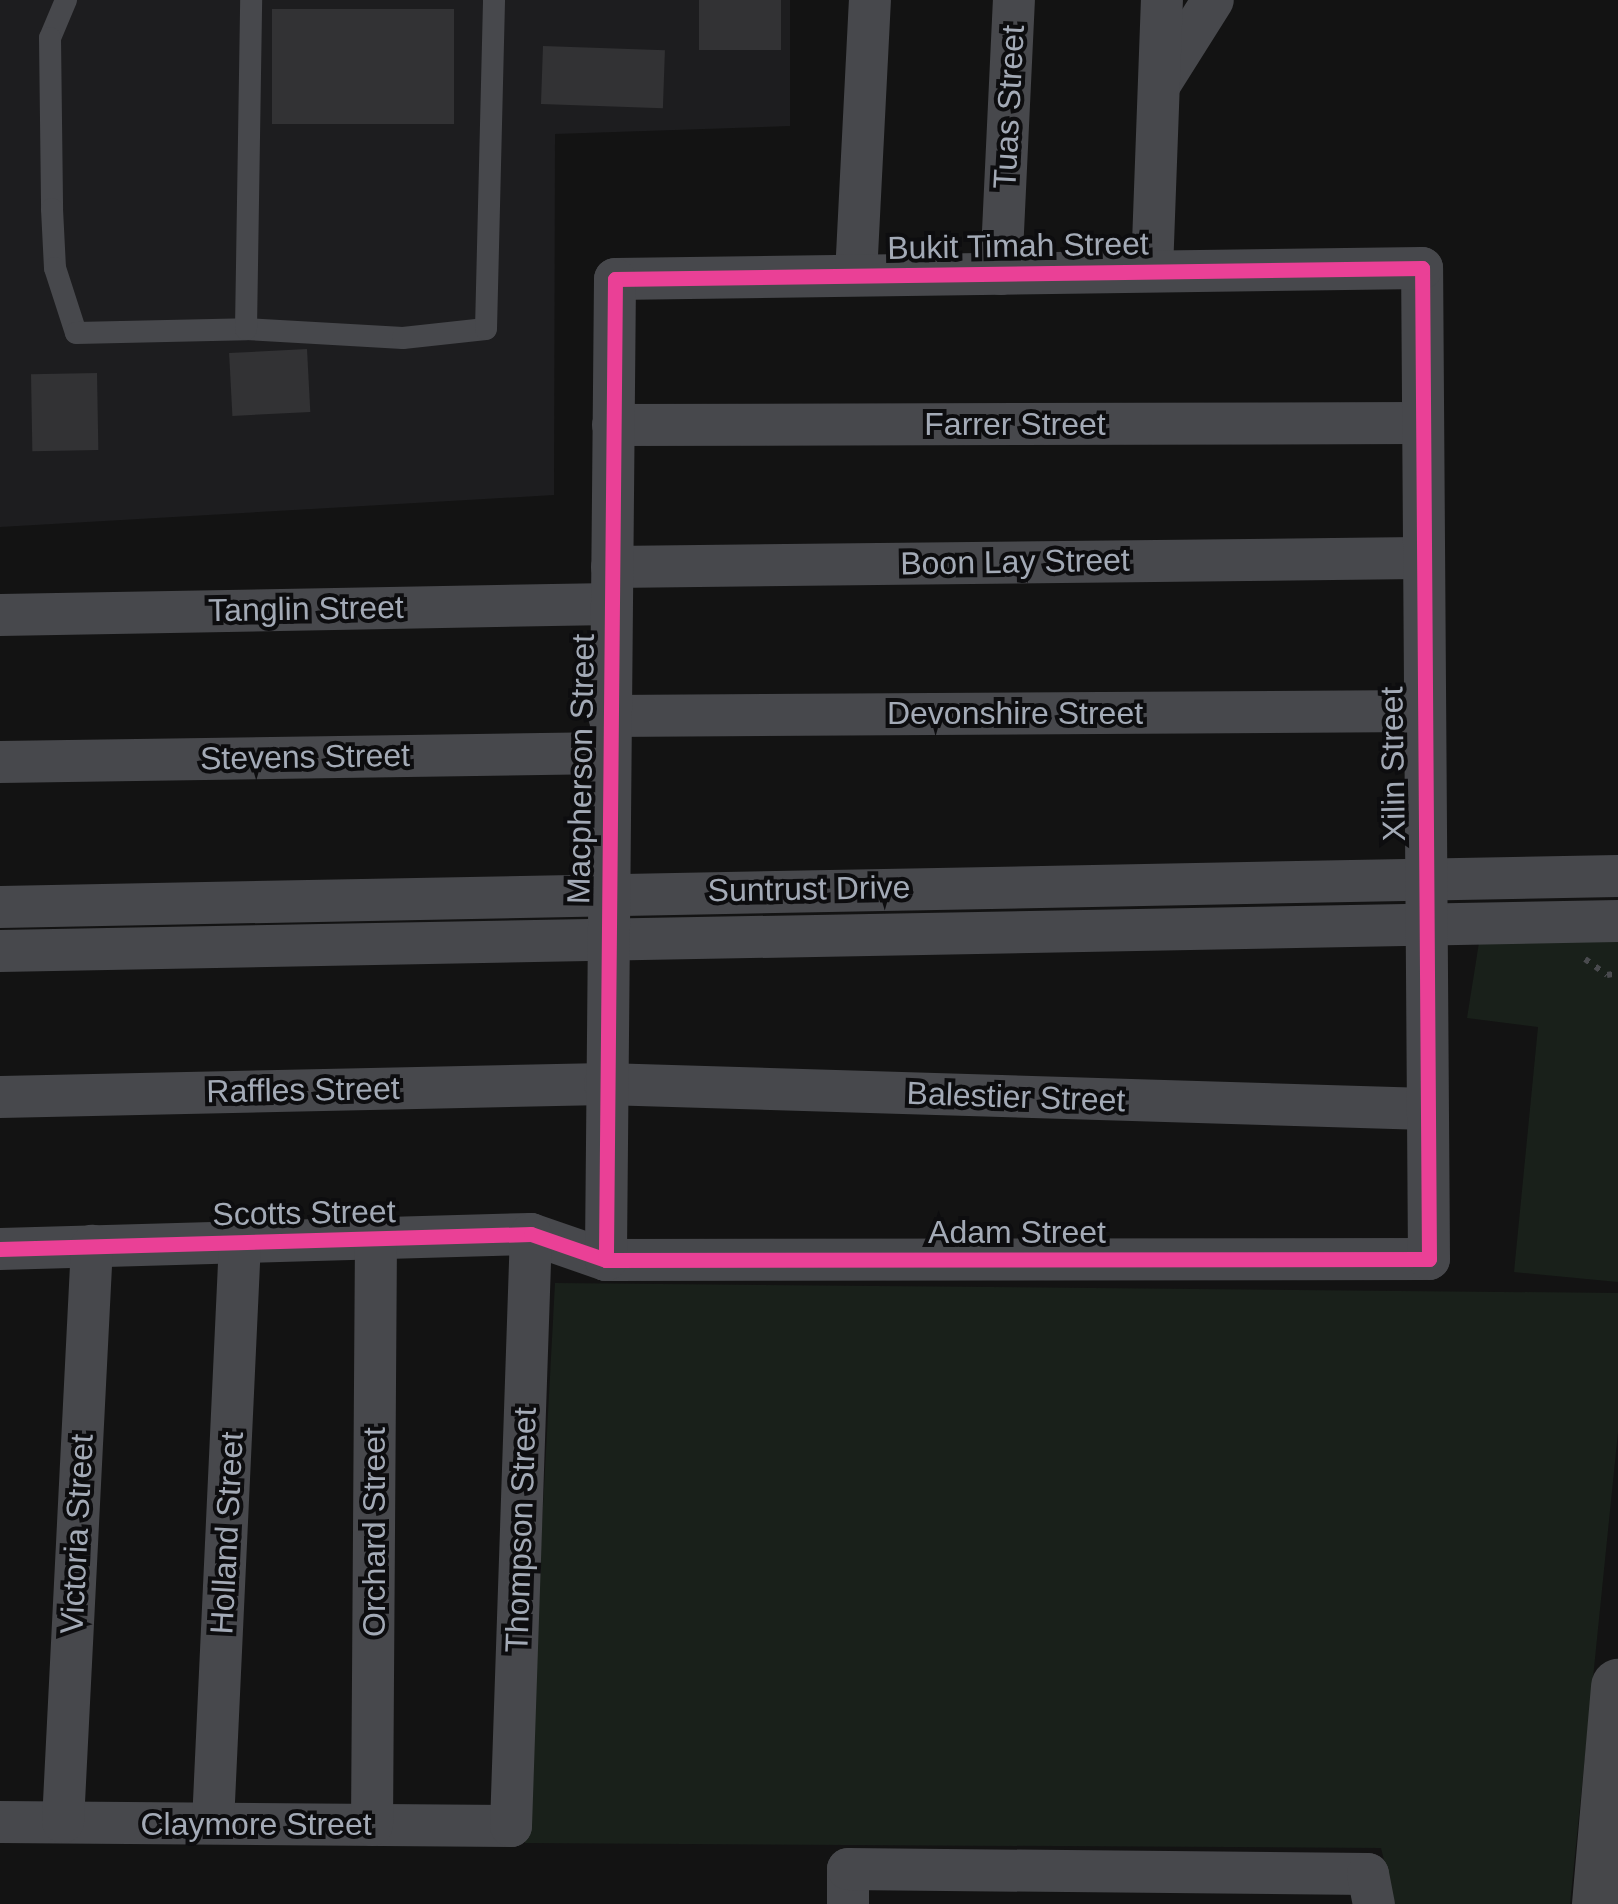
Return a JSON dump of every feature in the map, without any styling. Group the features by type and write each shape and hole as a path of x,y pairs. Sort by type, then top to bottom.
{"main road":[{"path":"1599,1904 1618,1686"}],"street":[{"path":"856,276 870,0"},
{"name":"Tuas Street","path":"1001,274 1014,0"},
{"path":"1152,271 1162,0"},
{"path":"1159,86 1213,0"},
{"name":"Bukit Timah Street","path":"615,278 1422,268"},
{"name":"Xilin Street","path":"1422,268 1417,423 1429,1259"},
{"name":"Macpherson Street","path":"606,1260 615,278"},
{"name":"Farrer Street","path":"613,425 1417,423"},
{"name":"Boon Lay Street","path":"611,586 1418,558"},
{"name":"Tanglin Street","path":"0,615 611,586"},
{"name":"Devonshire Street","path":"609,735 1420,710"},
{"name":"Stevens Street","path":"0,762 609,735"},
{"name":"Suntrust Drive","path":"0,907 1422,876 1618,876"},
{"name":"Suntrust Drive","path":"0,950 1618,921"},
{"name":"Balestier Street","path":"605,1084 1426,1109"},
{"name":"Raffles Street","path":"0,1097 605,1084"},
{"name":"Scotts Street","path":"0,1249 531,1234 606,1260"},
{"name":"Thompson Street","path":"511,1826 531,1234"},
{"name":"Orchard Street","path":"372,1825 376,1238"},
{"name":"Holland Street","path":"213,1824 240,1242"},
{"name":"Victoria Street","path":"63,1822 92,1246"},
{"name":"Adam Street","path":"606,1260 1429,1259"},
{"name":"Claymore Street","path":"0,1822 511,1826"},
{"path":"848,1904 848,1869 1368,1874 1374,1904"}],"lane":[{"path":"66,0 50,38 52,209 54,268 76,333 246,330 403,338 486,329 494,0"},
{"path":"246,330 251,0"}],"shaded area":[{"path":"0,0 790,0 790,126 555,134 554,495 0,527"},
{"path":"1481,930 1618,932 1618,1282 1514,1272 1538,1027 1467,1018"},
{"path":"555,1283 1618,1293 1618,1432 1570,1904 1395,1904 1381,1848 525,1843"}],"building":[{"path":"699,0 781,0 781,50 699,50"},
{"path":"272,9 454,9 454,124 272,124"},
{"path":"543,46 665,50 663,108 541,104"},
{"path":"307,349 310,412 232,416 229,353"},
{"path":"97,373 98,450 32,451 31,374"}],"cycle path":[{"path":"0,1249 531,1234 606,1260 1429,1259 1422,268 615,279 606,1260"}]}
